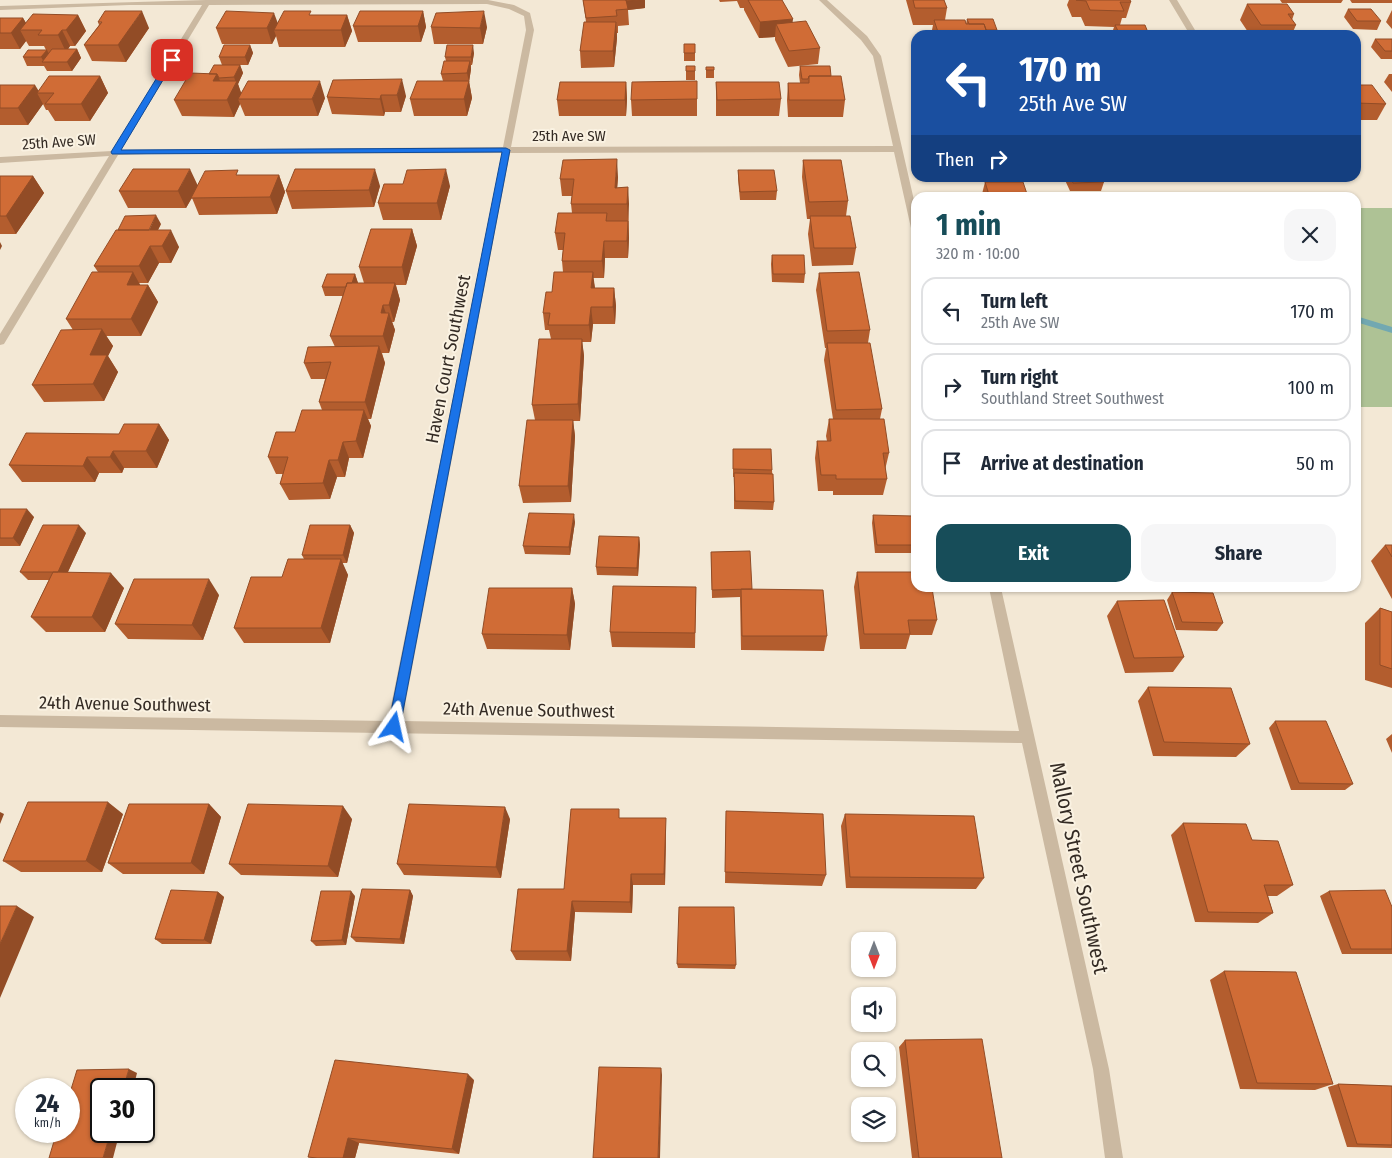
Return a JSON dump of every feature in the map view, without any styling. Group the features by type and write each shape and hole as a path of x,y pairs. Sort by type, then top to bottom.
{"street":[{"path":"823,0 864,38 877,56 911,205"},
{"path":"1173,0 1191,30"},
{"path":"0,8 129,3 372,1"},
{"name":"Haven Court Southwest","path":"372,1 487,2 511,6 527,15 530,30 394,727"},
{"path":"0,342 207,2"},
{"name":"25th Ave SW","path":"0,160 115,152 899,149"},
{"name":"Mallory Street Southwest","path":"997,592 1101,1069 1114,1158"},
{"name":"24th Avenue Southwest","path":"0,721 1028,737"}],"green space":[{"path":"1361,208 1392,208 1392,407 1361,407"}],"building":[{"path":"583,0 626,0 628,9 616,10 617,16 586,18"},
{"path":"748,0 782,0 793,19 760,22"},
{"path":"913,0 944,0 947,8 915,8"},
{"path":"1076,0 1130,0 1131,2 1120,2 1124,11 1090,10 1086,1"},
{"path":"1247,4 1287,4 1294,14 1288,14 1296,25 1261,25"},
{"path":"1348,9 1371,9 1381,21 1357,21"},
{"path":"105,11 142,11 118,45 84,45 102,22 98,22"},
{"path":"226,11 274,13 267,28 216,28"},
{"path":"284,11 311,11 309,15 347,15 341,30 274,30"},
{"path":"360,11 423,11 418,26 353,26"},
{"path":"484,11 480,28 431,27 436,13"},
{"path":"33,14 78,15 66,30 62,30 58,35 38,35 42,30 20,30"},
{"path":"0,18 23,18 11,33 0,33"},
{"path":"967,19 993,19 997,30 986,30 984,24 969,24"},
{"path":"934,20 965,20 966,24 984,24 986,30 937,30"},
{"path":"806,21 820,48 789,51 776,24"},
{"path":"584,22 616,22 613,51 580,51"},
{"path":"1115,25 1145,25 1147,30 1118,30"},
{"path":"1375,39 1392,39 1392,51 1385,51"},
{"path":"684,44 695,44 695,53 684,53"},
{"path":"224,45 250,45 245,57 219,57"},
{"path":"447,45 473,45 471,57 445,57"},
{"path":"52,49 77,49 67,62 42,62"},
{"path":"28,50 47,50 41,57 23,57"},
{"path":"444,61 470,61 467,73 441,74"},
{"path":"214,65 240,65 234,77 219,78 217,74 209,74"},
{"path":"686,66 695,66 695,71 686,71"},
{"path":"800,66 830,66 831,76 809,76 808,79 802,79"},
{"path":"706,67 714,67 714,70 706,70"},
{"path":"190,73 217,74 213,81 237,81 227,100 174,100"},
{"path":"49,76 100,76 81,104 45,104 54,93 37,93"},
{"path":"809,76 841,76 845,100 789,100 788,83 809,83"},
{"path":"402,79 397,95 381,95 380,99 327,97 333,80"},
{"path":"248,81 320,81 312,99 238,99"},
{"path":"417,81 469,81 464,99 410,99"},
{"path":"697,81 697,99 631,100 632,82"},
{"path":"560,82 626,82 625,100 557,100"},
{"path":"716,82 779,82 781,99 717,100"},
{"path":"0,85 35,85 18,108 0,108"},
{"path":"1361,85 1372,85 1386,104 1361,103"},
{"path":"617,159 615,188 628,187 627,204 571,204 574,179 560,179 563,160"},
{"path":"803,160 841,160 848,201 809,202"},
{"path":"133,169 190,169 178,191 119,191"},
{"path":"295,169 375,169 369,190 286,191"},
{"path":"446,169 437,203 378,203 384,184 403,184 407,170"},
{"path":"238,170 236,175 279,175 270,197 191,198 205,171"},
{"path":"738,170 774,170 777,191 740,192"},
{"path":"0,176 33,176 6,216 0,216"},
{"path":"985,182 1023,182 1026,192 988,192"},
{"path":"1073,182 1104,182 1073,183"},
{"path":"558,213 607,213 606,221 628,221 627,241 604,241 602,261 562,261 565,233 555,233"},
{"path":"156,215 149,230 118,230 125,216"},
{"path":"810,216 850,216 856,248 814,248"},
{"path":"371,229 412,229 402,267 359,267"},
{"path":"116,230 171,230 162,246 150,246 139,266 94,266"},
{"path":"772,255 804,255 805,274 773,274"},
{"path":"92,272 133,272 127,285 148,285 131,319 66,319"},
{"path":"554,272 593,272 591,288 614,288 613,307 591,307 589,325 548,325 550,313 543,313 546,292 552,292"},
{"path":"859,272 870,330 827,331 819,273"},
{"path":"327,274 355,274 352,283 347,283 346,287 322,287"},
{"path":"347,283 395,283 389,305 383,305 381,313 389,313 383,336 330,336"},
{"path":"102,329 90,355 107,355 93,384 32,385 61,330"},
{"path":"539,339 582,339 578,404 532,405"},
{"path":"827,343 870,343 882,409 836,410"},
{"path":"379,346 365,402 319,402 331,362 304,363 308,347"},
{"path":"302,410 364,410 356,441 343,442 338,460 329,460 323,483 280,484 288,457 268,457 276,432 295,432"},
{"path":"829,419 884,419 889,453 883,453 887,479 836,479 836,475 821,475 817,441 831,441"},
{"path":"527,420 573,420 568,486 519,486"},
{"path":"124,424 159,424 146,451 113,451 110,457 87,457 83,466 9,465 26,433 119,434"},
{"path":"733,449 771,449 772,470 733,469"},
{"path":"734,473 773,474 774,502 735,501"},
{"path":"0,509 27,509 13,538 0,538"},
{"path":"529,513 574,514 569,547 523,546"},
{"path":"873,515 911,516 911,545 877,545"},
{"path":"43,525 79,525 58,572 20,572"},
{"path":"310,525 350,525 343,555 302,555"},
{"path":"599,536 639,537 637,568 596,567"},
{"path":"1385,545 1392,545 1392,557"},
{"path":"750,551 752,589 712,590 711,552"},
{"path":"288,559 341,559 321,628 234,628 251,577 282,577"},
{"path":"53,572 111,573 92,617 31,617"},
{"path":"857,572 911,572 911,592 933,592 937,620 908,620 910,634 864,634"},
{"path":"134,579 209,579 192,625 115,624"},
{"path":"613,586 696,587 695,633 610,632"},
{"path":"489,588 572,588 567,635 482,634"},
{"path":"741,589 823,590 827,636 742,636"},
{"path":"1172,592 1213,593 1223,623 1182,622"},
{"path":"1164,600 1184,657 1134,658 1117,601"},
{"path":"1380,608 1392,612 1392,669 1380,665"},
{"path":"1148,687 1231,688 1250,744 1164,742"},
{"path":"1275,721 1326,721 1353,784 1299,783"},
{"path":"28,802 108,802 86,861 3,861"},
{"path":"129,804 209,804 191,863 108,863"},
{"path":"248,804 343,806 328,866 229,864"},
{"path":"409,804 505,807 496,867 397,864"},
{"path":"571,809 619,809 619,818 666,818 664,874 631,874 630,902 572,901 567,951 511,951 518,889 564,889"},
{"path":"726,811 823,814 826,875 725,872"},
{"path":"845,814 974,816 984,878 850,877"},
{"path":"1183,823 1246,824 1252,840 1278,841 1293,885 1264,885 1273,913 1208,912"},
{"path":"362,889 410,890 400,939 351,937"},
{"path":"171,890 218,892 204,940 155,939"},
{"path":"1385,890 1392,907 1392,949 1351,949 1329,891"},
{"path":"321,891 351,891 342,940 311,941"},
{"path":"0,906 17,906 0,944"},
{"path":"679,907 734,907 736,965 677,964"},
{"path":"1224,971 1296,972 1333,1084 1257,1083"},
{"path":"982,1039 1002,1158 919,1158 905,1040"},
{"path":"335,1060 468,1074 452,1149 348,1138 343,1158 308,1157"},
{"path":"599,1067 661,1068 658,1158 593,1158"},
{"path":"129,1069 126,1078 90,1078 90,1143 107,1143 103,1158 49,1158 53,1143 80,1143 80,1078 75,1078 77,1070"},
{"path":"1338,1084 1392,1086 1392,1145 1357,1144"}],"waterway":[{"path":"1361,321 1392,330"}],"route":[{"path":"172,60 115,152 506,150 394,727"}]}
